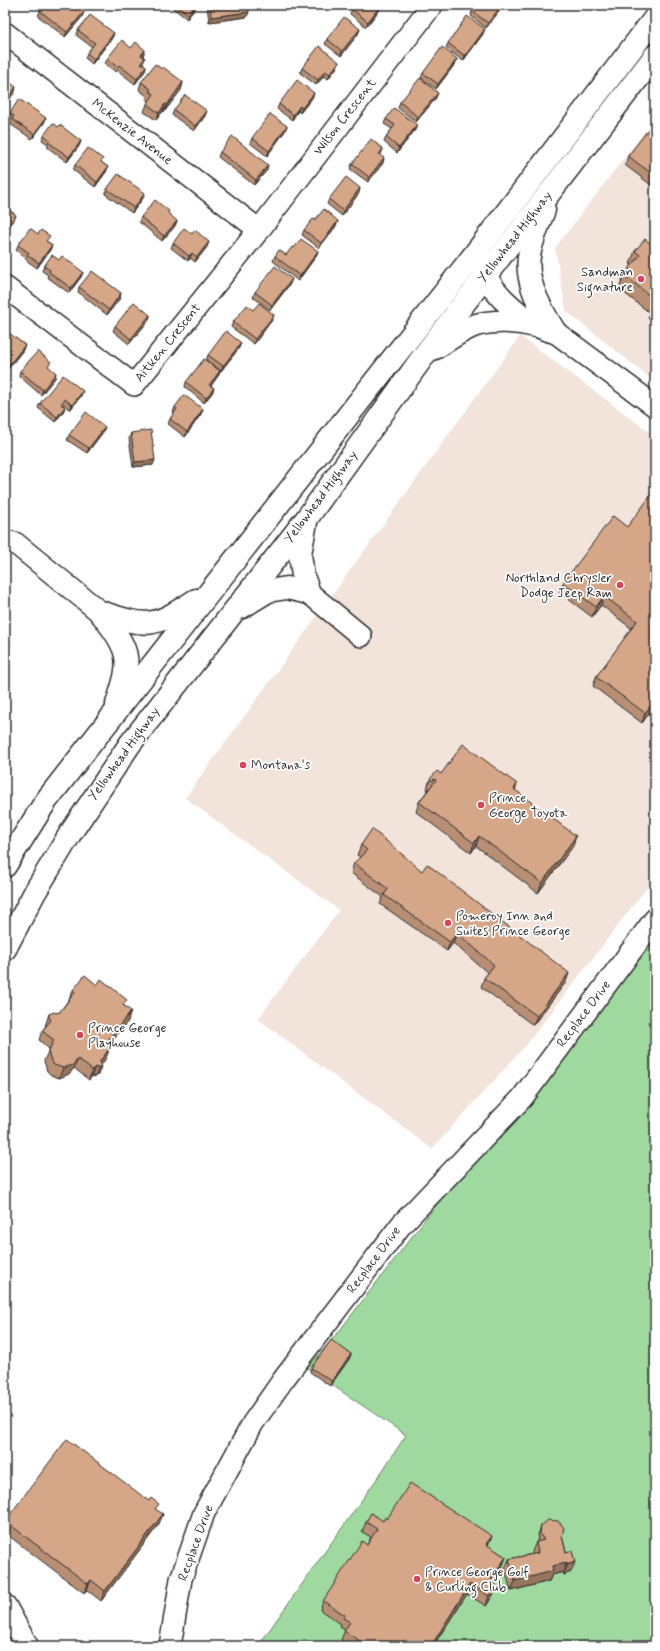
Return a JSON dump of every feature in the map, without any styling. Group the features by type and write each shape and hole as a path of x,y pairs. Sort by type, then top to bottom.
{"highway":[{"name":"Yellowhead Highway","path":"5,866 46,801 514,203 655,18"},
{"name":"Yellowhead Highway","path":"5,949 35,892 70,834 130,744 307,518 425,354 655,56"},
{"path":"547,330 534,292 528,264 530,251 552,190"},
{"path":"514,203 485,259 483,266 485,275 503,300 547,330"},
{"path":"425,354 475,326 489,322 527,324 547,330"},
{"path":"228,617 268,592 287,588 308,593 303,576 300,554 307,518"},
{"path":"100,612 130,622 147,624 154,623 178,611 209,592"},
{"path":"100,612 119,638 125,650 125,678 114,715"},
{"path":"5,1606 27,1646"}],"street":[{"name":"Wilson Crescent","path":"259,230 432,5"},
{"name":"McKenzie Avenue","path":"5,33 259,230"},
{"name":"Aitken Crescent","path":"5,287 134,386 259,230"},
{"path":"547,330 655,406"},
{"path":"5,541 15,543 100,612"},
{"path":"308,593 361,636"},
{"name":"Recplace Drive","path":"170,1646 181,1579 204,1513 253,1423 283,1380 401,1224 522,1098 655,919"}],"shaded area":[{"path":"655,118 655,382 566,311 555,248"},
{"path":"520,336 655,436 655,877 527,1044 432,1149 258,1019 339,910 185,798"}],"green space":[{"name":"Prince George Golf & Curling Club","path":"655,921 655,1646 258,1646 381,1473 406,1435 307,1368 340,1330"}],"building":[{"path":"44,5 75,5 84,12 67,32 40,11"},
{"path":"177,5 195,5 188,14"},
{"path":"210,5 248,5 249,12 211,17"},
{"path":"355,5 381,5 368,22 352,9"},
{"path":"477,5 502,5 488,23 472,11"},
{"path":"90,15 114,33 94,59 87,53 95,43 78,30"},
{"path":"467,16 485,29 465,56 448,43"},
{"path":"344,17 360,29 342,51 327,39"},
{"path":"122,40 131,48 136,42 145,50 141,55 145,58 141,63 146,66 137,79 119,65 117,67 107,59"},
{"path":"319,46 339,62 330,74 325,71 318,80 302,68"},
{"path":"442,47 457,59 438,84 423,73"},
{"path":"155,64 162,69 163,67 183,82 167,105 165,104 159,113 147,104 154,94 149,91 151,89 141,82"},
{"path":"420,78 438,93 418,117 400,102"},
{"path":"5,79 16,87 5,103"},
{"path":"297,80 314,93 302,108 300,106 293,115 279,104"},
{"path":"185,95 207,111 195,126 174,110"},
{"path":"19,99 46,118 34,134 12,119 14,116 10,113"},
{"path":"394,108 417,125 399,148 386,137 395,125 386,119"},
{"path":"270,114 287,126 269,151 252,138"},
{"path":"654,122 655,123 655,176 628,156"},
{"path":"53,123 58,127 60,125 81,141 69,157 48,142 50,140 44,135"},
{"path":"232,136 268,165 256,180 220,152"},
{"path":"371,139 383,149 379,154 384,158 369,177 352,164"},
{"path":"88,148 103,159 101,162 108,167 97,182 75,165"},
{"path":"118,174 145,193 134,208 107,189"},
{"path":"346,177 360,188 343,211 329,199"},
{"path":"155,200 169,211 168,213 177,221 164,236 141,217"},
{"path":"5,207 16,215 5,229"},
{"path":"324,209 338,221 321,243 304,230"},
{"path":"30,228 38,234 41,230 50,236 46,241 52,245 39,263 27,255 29,253 18,245"},
{"path":"184,228 192,234 195,230 209,242 197,257 192,253 189,256 173,243"},
{"path":"655,236 655,300 624,275 640,255 635,251 645,239 650,243"},
{"path":"301,239 318,251 300,276 275,256 279,250 286,255"},
{"path":"52,255 59,260 62,256 83,272 71,288 49,272 50,270 44,266"},
{"path":"275,266 292,279 272,305 255,292"},
{"path":"92,271 121,293 109,310 79,287"},
{"path":"134,302 150,315 131,339 115,326"},
{"path":"259,303 274,315 255,339 233,322 247,305 253,310"},
{"path":"5,330 25,345 10,364 5,361"},
{"path":"226,331 241,343 223,366 208,355"},
{"path":"38,351 51,362 48,366 56,373 43,390 20,371"},
{"path":"204,359 220,371 209,385 214,388 206,398 186,382"},
{"path":"63,375 83,391 72,405 65,399 61,404 65,407 57,417 40,403"},
{"path":"184,395 203,409 187,432 170,419 177,409 175,407"},
{"path":"86,412 105,427 89,448 69,435"},
{"path":"151,430 155,460 135,462 131,433"},
{"path":"655,490 655,700 645,713 596,677 637,621 604,596 596,607 563,583 613,516 627,527"},
{"path":"463,744 517,784 514,789 576,836 542,883 479,836 474,843 419,802 436,780 434,779 432,781 430,779 437,771 441,774"},
{"name":"Pomeroy Inn and Suites Prince George","path":"372,829 422,871 427,864 569,973 537,1016 484,978 494,965 457,933 450,942 384,895 388,889 354,863 367,850 361,845"},
{"name":"Prince George Playhouse","path":"85,975 97,985 101,979 127,1000 123,1005 131,1011 105,1044 110,1048 100,1061 101,1066 98,1068 95,1067 92,1070 78,1059 73,1065 63,1068 54,1065 51,1061 48,1052 54,1040 42,1031 51,1020 49,1014 54,1012 59,1013 75,992 73,990"},
{"path":"331,1340 351,1354 332,1381 311,1368"},
{"path":"67,1439 149,1501 151,1498 159,1504 155,1509 163,1514 105,1591 91,1580 88,1584 5,1521"},
{"name":"Prince George Golf & Curling Club","path":"410,1483 492,1536 486,1544 506,1557 490,1581 496,1585 489,1596 470,1584 431,1646 368,1646 344,1631 350,1622 343,1618 345,1615 323,1601 362,1541 367,1545 377,1529 366,1522 371,1513 383,1521 385,1517 387,1519"},
{"path":"548,1520 558,1521 564,1528 562,1536 566,1553 572,1551 575,1562 567,1565 567,1563 552,1566 553,1571 515,1581 509,1559 538,1553 536,1542 544,1540 540,1534 541,1526"}],"place":[{"name":"Sandman Signature","path":"641,279"},
{"name":"Northland Chrysler Dodge Jeep Ram","path":"620,585"},
{"name":"Montana's","path":"243,765"},
{"name":"Prince George Toyota","path":"481,805"},
{"name":"Pomeroy Inn and Suites Prince George","path":"448,923"},
{"name":"Prince George Playhouse","path":"80,1035"},
{"name":"Prince George Golf & Curling Club","path":"417,1579"}]}
